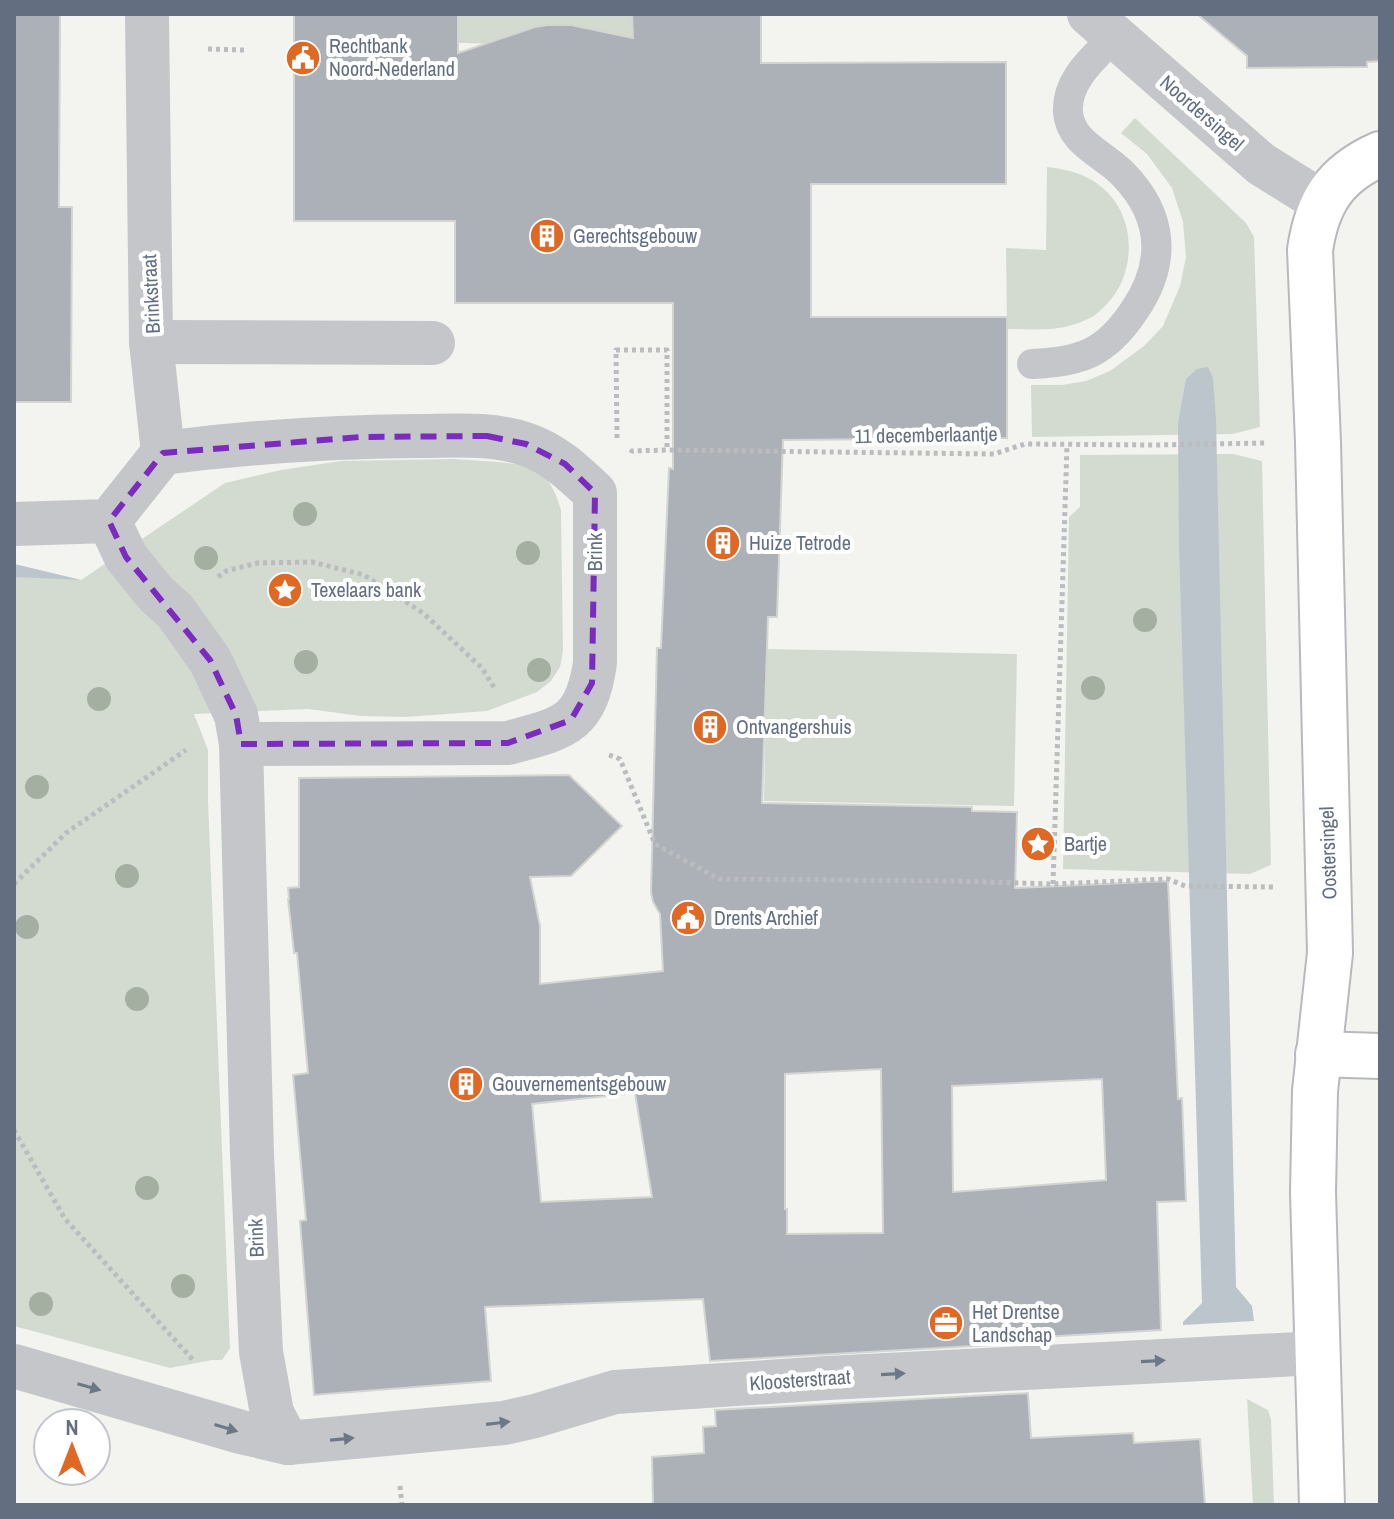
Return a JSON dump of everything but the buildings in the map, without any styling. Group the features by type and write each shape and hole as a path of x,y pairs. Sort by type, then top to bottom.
{"main road":[{"path":"1322,202 1342,177 1380,154"},
{"name":"Oostersingel","path":"1322,202 1313,226 1310,250 1318,442 1330,953 1318,1054 1313,1192 1322,1505"},
{"path":"1318,1054 1380,1056"}],"street":[{"name":"Brinkstraat","path":"147,14 151,342 433,343"},
{"name":"Noordersingel","path":"1102,25 1261,164 1322,202"},
{"path":"14,524 109,521 163,453 151,342"},
{"name":"Brink","path":"163,453 234,444 360,437 487,436 526,444 565,464 595,493 595,663 585,703 571,720 550,732 508,743 238,730"},
{"name":"Brink","path":"109,521 126,557 156,594 175,611 210,660 238,730 261,1352 272,1413 288,1443"},
{"name":"Kloosterstraat","path":"288,1443 504,1423 615,1392 1318,1353"},
{"path":"14,1366 288,1443"}],"lane":[{"path":"1032,364 1078,359 1108,343 1133,314 1149,288 1157,265 1157,240 1152,217 1139,193 1122,173 1075,135 1068,113 1070,94 1102,25"}],"path":[{"path":"208,49 244,50"},
{"path":"617,439 616,350 667,350 667,450"},
{"name":"11 decemberlaantje","path":"632,451 994,454 1025,444 1233,444"},
{"path":"1053,884 1067,445"},
{"path":"175,611 226,571 258,563 312,562 364,575 423,613 482,668 502,699 550,732 620,759 655,844 719,879 1053,884 1168,879 1185,886 1281,887"},
{"path":"14,884 66,833 238,730"},
{"path":"14,1130 65,1219 195,1362"}],"highlighted area":[{"path":"487,436 526,444 565,464 595,493 592,683 571,720 508,743 241,744 236,715 210,660 126,557 109,521 163,453 360,437"}],"shaded area":[{"path":"458,14 632,14 634,46 571,25 544,28 498,43 458,43"},
{"path":"1135,118 1246,223 1254,237 1260,427 1233,434 1032,437 1031,385 1086,381 1110,371 1144,346 1163,326 1180,286 1186,257 1183,222 1172,188 1147,154 1121,133"},
{"path":"1047,167 1087,177 1112,197 1121,211 1129,244 1124,277 1106,305 1081,322 1060,328 1007,329 1006,248 1046,250"},
{"path":"1208,367 1213,378 1216,420 1236,1287 1252,1306 1254,1321 1183,1325 1202,1303 1178,423 1186,379 1197,369"},
{"path":"1233,454 1262,461 1271,865 1250,874 1063,869 1069,517 1080,507 1080,455"},
{"path":"455,459 510,463 531,468 547,479 555,494 561,510 563,651 560,667 551,681 537,692 487,711 406,717 361,716 308,709 194,714 208,750 230,1348 222,1360 170,1368 14,1326 14,564 81,580 225,483 341,461"},
{"path":"14,564 81,580 14,577"},
{"path":"767,649 1017,654 1014,806 764,801"},
{"path":"1247,1399 1268,1410 1271,1420 1274,1505 1253,1505"}],"place":[{"name":"Rechtbank Noord-Nederland","path":"303,58"},
{"name":"Gerechtsgebouw","path":"547,236"},
{"name":"Huize Tetrode","path":"723,543"},
{"name":"Texelaars bank","path":"285,590"},
{"name":"Ontvangershuis","path":"710,727"},
{"name":"Bartje","path":"1038,844"},
{"name":"Drents Archief","path":"688,918"},
{"name":"Gouvernementsgebouw","path":"466,1084"},
{"name":"Het Drentse Landschap","path":"946,1323"}]}
